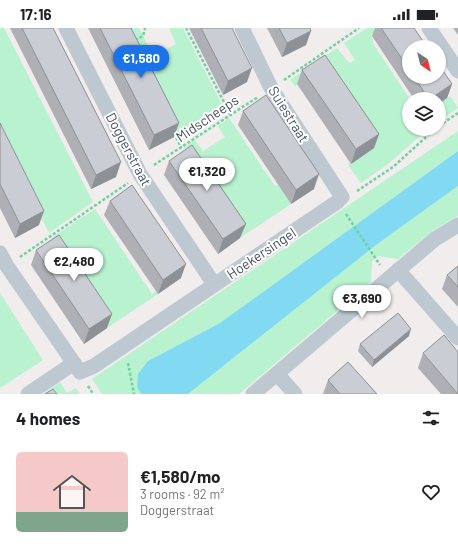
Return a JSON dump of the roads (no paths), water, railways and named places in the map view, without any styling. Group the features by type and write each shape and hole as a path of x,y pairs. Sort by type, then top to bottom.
{"street":[{"name":"Doggerstraat","path":"66,28 140,174 214,284"},
{"name":"Suiestraat","path":"242,28 272,88 342,197"},
{"path":"429,28 458,72"},
{"name":"Hoekersingel","path":"28,394 77,367 94,366 338,202 342,197"},
{"path":"253,394 435,239 458,225"},
{"path":"3,259 77,367"},
{"path":"398,270 458,338"},
{"path":"277,374 295,394"}],"water":[{"path":"458,151 458,186 376,245 188,394 141,394 137,387 138,374 148,361 220,323"}]}
